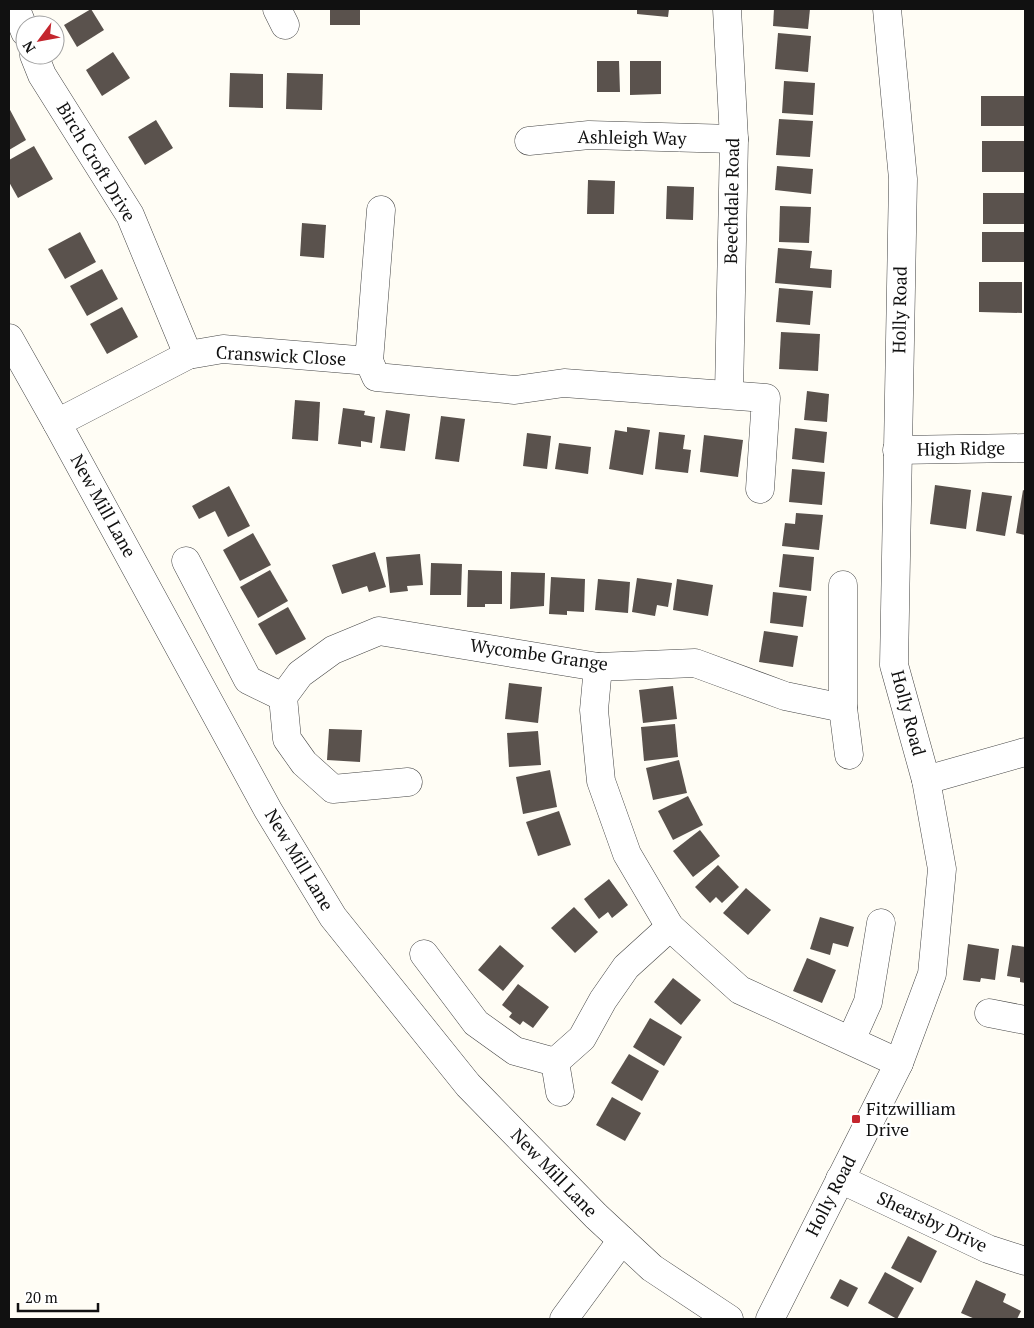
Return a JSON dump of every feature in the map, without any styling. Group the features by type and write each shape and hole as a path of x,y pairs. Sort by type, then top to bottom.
{"street":[{"name":"Beechdale Road","path":"727,9 734,139 729,394"},
{"name":"Holly Road","path":"770,1319 899,1063 932,974 942,869 926,780 894,665 896,450 903,178 887,9"},
{"name":"Birch Croft Drive","path":"38,65 42,75 130,215 188,354"},
{"name":"Ashleigh Way","path":"529,141 589,135 734,139"},
{"name":"Cranswick Close","path":"57,423 188,354 223,349 369,361 380,210"},
{"name":"New Mill Lane","path":"9,338 268,810 333,917 468,1084 652,1268 729,1319"},
{"path":"369,361 376,377 516,390 564,383 766,398 760,489"},
{"name":"High Ridge","path":"896,450 1025,448"},
{"path":"186,561 248,680 283,697 287,739 304,763 333,788 408,782"},
{"path":"843,585 843,708 849,755"},
{"name":"Wycombe Grange","path":"283,697 300,674 333,650 379,631 598,666 695,664 785,696 843,708"},
{"path":"598,666 594,710 601,781 627,854 670,927 740,990 899,1063"},
{"path":"926,780 1025,752"},
{"path":"851,1040 868,1002 881,922"},
{"path":"555,1062 582,1038 603,1000 626,967 670,927"},
{"path":"424,954 476,1023 515,1051 555,1062"},
{"path":"989,1013 1025,1020"},
{"path":"555,1062 560,1092"},
{"name":"Shearsby Drive","path":"840,1179 988,1249 1025,1261"},
{"path":"564,1319 622,1240"}],"building":[{"path":"91,9 104,30 77,47 65,24"},
{"path":"330,9 360,9 360,25 330,25"},
{"path":"637,9 669,9 668,17 637,14"},
{"path":"774,9 810,9 808,29 773,26"},
{"path":"778,33 811,36 808,72 775,69"},
{"path":"113,52 130,78 102,96 86,70"},
{"path":"597,61 619,61 620,92 597,92"},
{"path":"630,61 661,61 661,94 630,95"},
{"path":"230,73 263,74 263,108 229,107"},
{"path":"287,73 323,74 322,110 286,109"},
{"path":"784,81 815,83 813,115 782,113"},
{"path":"981,96 1025,96 1025,126 981,126"},
{"path":"9,108 26,140 9,150"},
{"path":"779,119 813,121 810,157 776,155"},
{"path":"156,120 173,148 145,165 128,137"},
{"path":"982,141 1025,141 1025,172 982,172"},
{"path":"34,146 53,179 18,198 9,182 9,160"},
{"path":"777,166 813,169 811,194 775,190"},
{"path":"588,180 615,181 614,214 587,214"},
{"path":"667,186 694,187 693,220 666,219"},
{"path":"983,193 1025,193 1025,224 983,224"},
{"path":"780,206 811,207 809,243 779,242"},
{"path":"302,223 326,225 324,258 300,256"},
{"path":"80,232 96,262 65,279 48,249"},
{"path":"982,232 1025,232 1025,262 982,262"},
{"path":"778,248 812,251 810,268 832,270 831,288 775,283"},
{"path":"102,269 118,299 87,316 70,286"},
{"path":"979,282 1022,282 1022,313 979,312"},
{"path":"779,288 813,291 810,325 776,322"},
{"path":"122,307 138,337 107,354 90,324"},
{"path":"781,332 820,334 818,371 779,369"},
{"path":"807,391 829,394 827,422 804,420"},
{"path":"295,400 320,402 318,441 292,439"},
{"path":"343,408 365,411 364,415 375,417 372,443 361,441 361,447 338,444"},
{"path":"386,410 410,414 405,451 380,448"},
{"path":"441,416 465,419 459,462 435,459"},
{"path":"627,427 650,430 643,475 609,469 615,430 627,432"},
{"path":"795,428 827,432 824,463 792,459"},
{"path":"659,432 685,435 683,449 691,450 688,473 655,469"},
{"path":"527,433 551,436 547,469 523,466"},
{"path":"704,435 743,440 738,477 700,472"},
{"path":"559,443 591,447 588,474 555,469"},
{"path":"792,469 825,472 822,505 789,502"},
{"path":"935,485 971,490 966,529 930,524"},
{"path":"229,486 250,526 228,537 215,511 199,519 192,506"},
{"path":"1023,490 1025,491 1025,535 1016,533"},
{"path":"982,492 1012,496 1005,536 976,531"},
{"path":"796,513 823,515 819,550 782,546 785,523 795,524"},
{"path":"253,533 271,565 240,581 223,550"},
{"path":"375,552 386,587 369,592 367,586 342,594 332,565"},
{"path":"420,554 423,585 407,586 408,591 390,593 386,557"},
{"path":"783,554 814,557 811,591 779,587"},
{"path":"431,563 462,564 461,595 430,595"},
{"path":"270,570 288,601 258,618 240,587"},
{"path":"468,570 502,571 502,604 485,604 485,607 467,607"},
{"path":"511,572 545,573 544,606 510,609"},
{"path":"551,577 585,579 584,612 567,611 567,615 549,614"},
{"path":"637,578 672,583 668,607 657,605 655,616 632,612"},
{"path":"598,579 630,582 628,613 595,610"},
{"path":"677,579 713,585 708,616 673,610"},
{"path":"773,592 807,596 803,627 770,623"},
{"path":"288,607 306,639 276,655 258,624"},
{"path":"764,631 798,636 793,667 759,662"},
{"path":"509,683 542,687 538,723 505,719"},
{"path":"673,686 677,719 643,723 639,690"},
{"path":"675,724 678,757 644,761 641,727"},
{"path":"329,729 362,730 360,762 327,760"},
{"path":"538,731 541,765 509,767 507,733"},
{"path":"679,760 687,793 653,800 646,768"},
{"path":"550,770 557,807 523,814 516,777"},
{"path":"688,796 703,825 673,840 658,811"},
{"path":"559,811 571,845 538,856 526,822"},
{"path":"700,830 720,856 693,877 673,851"},
{"path":"718,865 739,887 722,903 716,897 710,903 695,887"},
{"path":"609,879 628,905 612,918 608,912 599,919 584,899"},
{"path":"746,888 771,910 748,935 723,913"},
{"path":"574,907 598,932 575,953 551,928"},
{"path":"820,917 854,927 848,947 833,943 830,955 810,949"},
{"path":"968,944 999,949 995,980 981,978 980,982 963,980"},
{"path":"500,945 524,966 503,991 478,970"},
{"path":"1012,945 1025,947 1025,983 1020,982 1020,978 1007,976"},
{"path":"807,958 836,970 822,1003 793,991"},
{"path":"673,978 701,1000 681,1025 654,1002"},
{"path":"518,984 549,1007 533,1028 523,1021 520,1025 509,1017 512,1013 502,1005"},
{"path":"650,1018 682,1037 664,1066 633,1047"},
{"path":"629,1054 659,1071 642,1101 611,1083"},
{"path":"612,1097 641,1113 625,1141 596,1125"},
{"path":"908,1236 937,1251 921,1283 891,1268"},
{"path":"885,1272 914,1288 897,1319 868,1303"},
{"path":"840,1279 858,1288 848,1307 830,1298"},
{"path":"976,1280 1006,1294 1003,1302 1021,1311 1017,1319 975,1319 961,1313"}],"place":[{"name":"Fitzwilliam Drive","path":"856,1119"}]}
